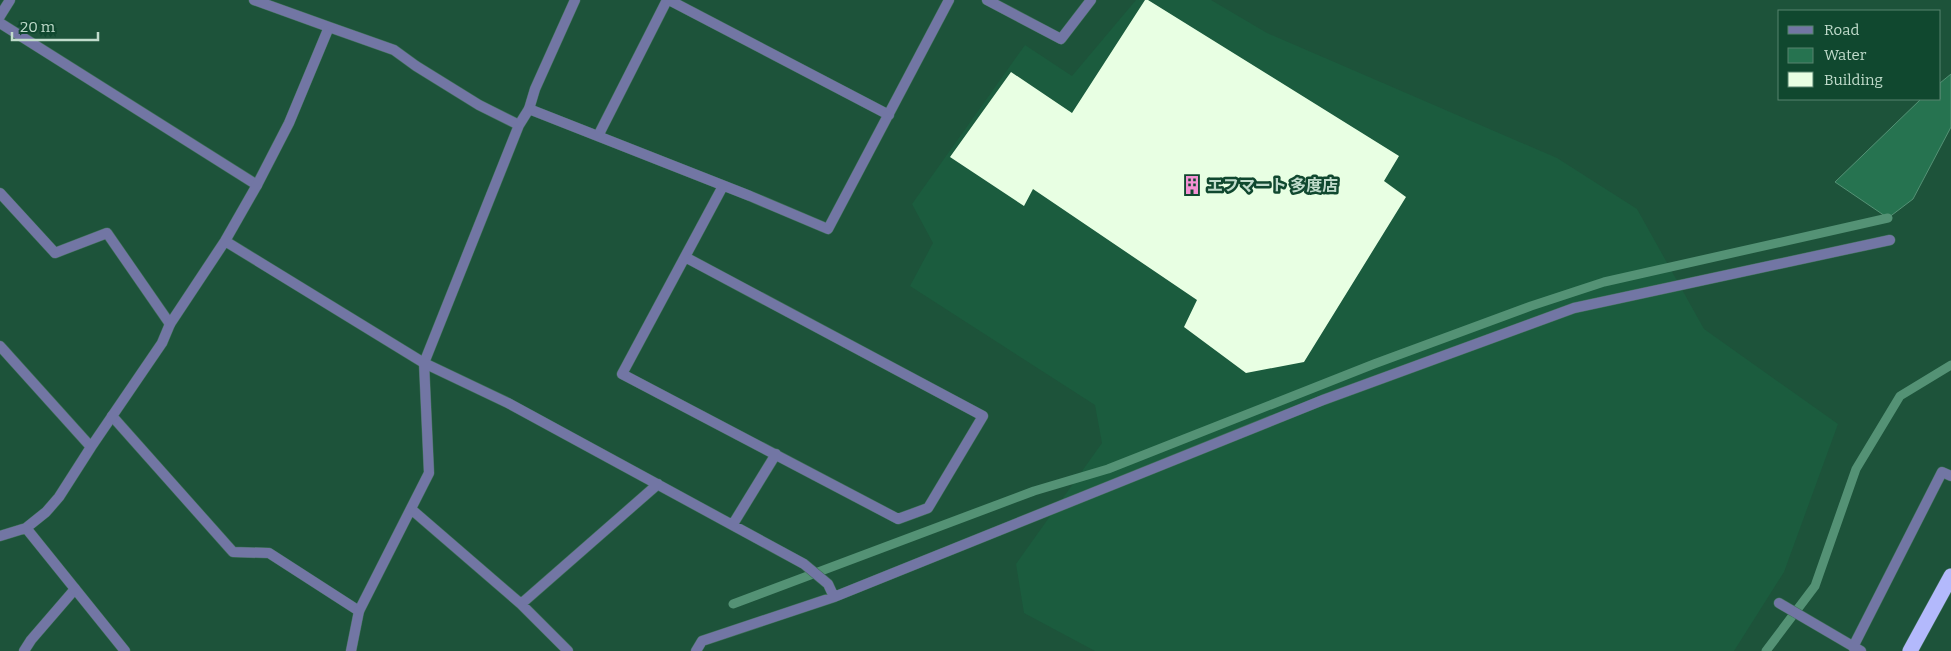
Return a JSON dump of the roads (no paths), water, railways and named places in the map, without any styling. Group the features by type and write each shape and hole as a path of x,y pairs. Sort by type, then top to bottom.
{"highway":[{"path":"1910,651 1951,576"}],"street":[{"path":"0,16 10,0"},
{"path":"254,0 394,50 479,105 519,125"},
{"path":"351,651 359,611 429,473 424,363 519,125 530,110 535,90 575,0"},
{"path":"598,136 668,0 889,115"},
{"path":"530,110 828,229 949,0"},
{"path":"987,0 1060,40 1091,0"},
{"path":"0,23 257,185"},
{"path":"0,536 26,528 46,512 59,497 162,343 170,324 225,241 257,185 289,123 329,27"},
{"path":"685,257 983,416 928,508 898,519 622,374 723,186"},
{"path":"0,193 55,253 107,232 170,324"},
{"path":"696,651 702,641 834,597 1323,400 1574,308 1890,240"},
{"path":"225,241 424,363 508,403 804,564 828,584 834,597"},
{"path":"0,346 91,447"},
{"path":"112,416 233,552 269,553 359,611"},
{"path":"733,524 776,454"},
{"path":"1779,603 1857,649 1942,472 1951,476"},
{"path":"521,604 658,484"},
{"path":"411,509 521,604 568,651"},
{"path":"26,528 125,651"},
{"path":"24,651 31,640 75,589"}],"water":[{"path":"1951,74 1951,127 1913,199 1888,218 1835,182 1920,100 1941,100 1941,82"}],"waterway":[{"path":"733,604 1034,491 1108,469 1374,364 1531,306 1604,282 1888,218"},
{"path":"1766,651 1815,586 1856,469 1900,396 1951,365"}],"place":[{"name":"エフマート 多度店","path":"1192,185"}]}
